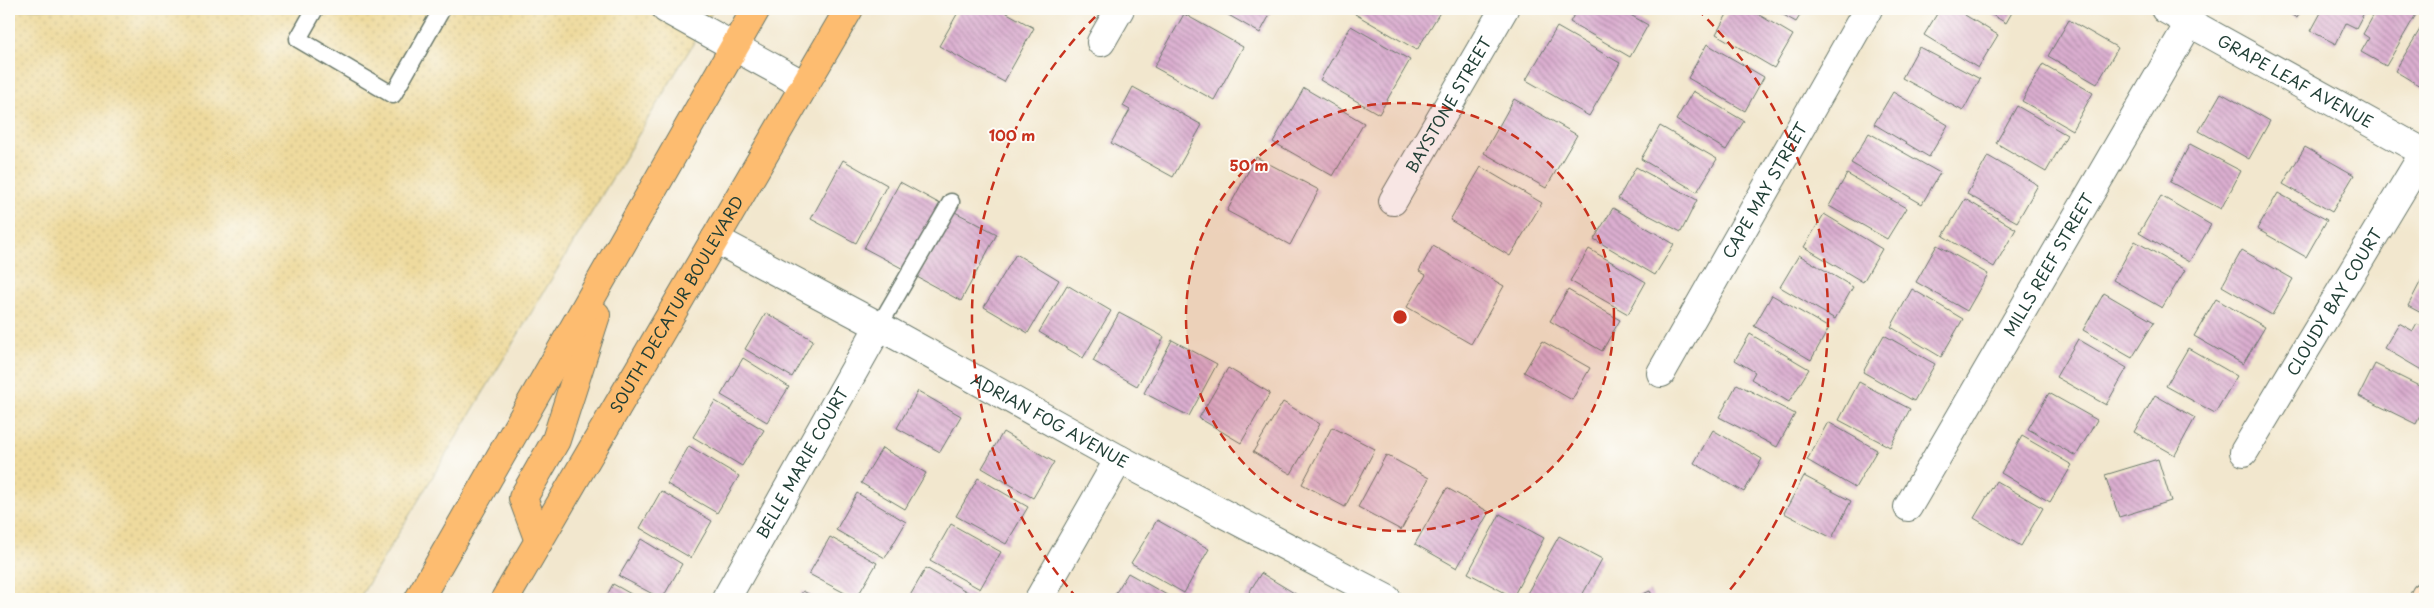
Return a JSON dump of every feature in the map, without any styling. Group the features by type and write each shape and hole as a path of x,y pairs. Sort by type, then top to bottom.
{"main road":[{"path":"419,599 756,9"},
{"name":"SOUTH DECATUR BOULEVARD","path":"505,599 849,9"},
{"path":"539,542 523,498 556,440 612,264"}],"street":[{"path":"666,9 804,85"},
{"path":"1101,42 1120,9"},
{"name":"BAYSTONE STREET","path":"1393,201 1504,9"},
{"name":"CAPE MAY STREET","path":"1661,373 1868,9"},
{"name":"GRAPE LEAF AVENUE","path":"2165,9 2425,153"},
{"name":"MILLS REEF STREET","path":"1908,507 2190,22"},
{"name":"CLOUDY BAY COURT","path":"2244,452 2425,153"},
{"name":"ADRIAN FOG AVENUE","path":"715,239 879,326 1119,459 1373,596"},
{"name":"BELLE MARIE COURT","path":"726,599 879,326"},
{"path":"1039,599 1119,459"}],"lane":[{"path":"315,9 298,39 393,95 442,9"},
{"path":"879,326 951,202"}],"sand":[{"path":"9,9 714,9 359,599 9,599"}],"building":[{"path":"960,9 1000,9 1034,28 1004,82 939,46"},
{"path":"1218,9 1273,9 1260,33"},
{"path":"1358,9 1442,9 1417,50 1355,14"},
{"path":"1577,9 1620,9 1648,25 1630,57 1570,22"},
{"path":"1730,9 1749,9 1793,35 1774,68 1716,34"},
{"path":"1773,9 1804,9 1796,22"},
{"path":"1940,9 1955,9 1998,35 1978,68 1924,35"},
{"path":"1982,9 2014,9 2006,23"},
{"path":"2281,9 2302,9 2297,18"},
{"path":"2323,9 2366,9 2356,28 2346,23 2336,44 2311,31"},
{"path":"2377,9 2414,9 2418,11 2386,66 2361,52 2369,38 2363,34"},
{"path":"1184,14 1243,47 1214,100 1154,67"},
{"path":"2069,20 2118,48 2097,84 2048,56"},
{"path":"2425,21 2425,89 2395,71"},
{"path":"1351,26 1410,60 1379,114 1320,80"},
{"path":"1557,27 1620,63 1589,116 1526,80"},
{"path":"1707,44 1764,77 1745,111 1688,78"},
{"path":"1919,47 1980,79 1963,111 1902,78"},
{"path":"2043,64 2093,93 2072,130 2022,101"},
{"path":"1133,87 1202,125 1173,177 1111,143 1130,110 1123,106"},
{"path":"1304,88 1364,123 1333,176 1273,142"},
{"path":"1693,91 1744,121 1726,150 1676,120"},
{"path":"1893,92 1948,125 1929,157 1874,124"},
{"path":"2221,93 2270,121 2249,159 2199,131"},
{"path":"1514,99 1577,135 1546,188 1484,153"},
{"path":"2017,106 2067,135 2046,172 1996,143"},
{"path":"1660,126 1717,159 1697,192 1641,159"},
{"path":"1869,133 1940,173 1922,204 1851,163"},
{"path":"2190,144 2241,171 2221,209 2170,182"},
{"path":"2305,147 2354,175 2332,212 2283,184"},
{"path":"1988,156 2038,185 2017,222 1967,194"},
{"path":"1256,157 1319,190 1290,245 1227,211"},
{"path":"843,160 887,185 856,243 811,219"},
{"path":"1481,167 1542,203 1510,256 1450,220"},
{"path":"1636,167 1697,200 1681,232 1618,199"},
{"path":"1847,174 1906,208 1887,239 1829,206"},
{"path":"900,182 944,206 909,272 864,248"},
{"path":"2278,193 2327,220 2306,257 2257,229"},
{"path":"2161,196 2211,225 2189,262 2139,233"},
{"path":"1965,199 2016,229 1994,267 1943,236"},
{"path":"1613,208 1674,244 1655,275 1594,239"},
{"path":"953,211 997,234 961,301 917,277"},
{"path":"1824,214 1882,249 1863,282 1804,247"},
{"path":"2135,241 2185,270 2162,308 2113,280"},
{"path":"1937,245 1988,274 1967,311 1916,282"},
{"path":"1433,246 1504,286 1471,344 1407,307 1426,275 1419,271"},
{"path":"1589,249 1646,282 1628,314 1570,281"},
{"path":"2242,250 2293,279 2272,315 2222,286"},
{"path":"1016,254 1059,280 1028,333 984,307"},
{"path":"1799,255 1853,287 1835,319 1780,287"},
{"path":"2425,273 2425,315 2408,306"},
{"path":"1067,285 1111,311 1083,358 1039,332"},
{"path":"1912,289 1963,319 1941,357 1891,327"},
{"path":"1568,290 1620,320 1602,351 1550,321"},
{"path":"2104,293 2154,322 2132,358 2083,330"},
{"path":"1772,295 1829,328 1811,360 1754,326"},
{"path":"2216,299 2265,327 2243,364 2194,336"},
{"path":"766,313 813,340 792,377 745,349"},
{"path":"1119,313 1164,337 1137,386 1093,361"},
{"path":"2399,323 2413,331 2417,324 2425,328 2425,372 2384,348"},
{"path":"1750,334 1809,369 1789,402 1751,379 1755,372 1735,360"},
{"path":"1884,335 1935,364 1914,401 1863,372"},
{"path":"2078,339 2127,368 2106,405 2056,377"},
{"path":"1172,340 1217,364 1189,416 1144,393"},
{"path":"1542,341 1590,368 1572,400 1524,372"},
{"path":"2188,348 2237,376 2215,413 2166,386"},
{"path":"743,358 789,387 767,422 721,395"},
{"path":"2375,364 2425,389 2425,406 2416,424 2359,396"},
{"path":"1228,368 1270,393 1241,443 1199,418"},
{"path":"1859,382 1910,409 1890,447 1839,420"},
{"path":"1737,384 1795,414 1777,447 1719,417"},
{"path":"918,391 961,416 940,452 897,428"},
{"path":"2049,393 2097,420 2076,456 2028,429"},
{"path":"2155,395 2195,418 2175,455 2134,432"},
{"path":"715,401 764,430 742,466 693,437"},
{"path":"1283,402 1320,424 1291,474 1253,452"},
{"path":"1828,422 1877,450 1855,488 1807,460"},
{"path":"1332,427 1375,449 1345,507 1302,484"},
{"path":"1713,430 1762,459 1744,492 1694,463"},
{"path":"1003,432 1054,462 1033,498 982,468"},
{"path":"2022,436 2072,465 2050,502 2001,473"},
{"path":"689,446 739,476 717,513 667,484"},
{"path":"882,448 926,473 905,509 861,483"},
{"path":"1386,455 1429,478 1401,530 1358,507"},
{"path":"2158,459 2171,501 2119,517 2105,475"},
{"path":"1804,476 1851,501 1832,538 1784,513"},
{"path":"978,478 1028,507 1006,544 956,516"},
{"path":"1996,481 2043,508 2021,546 1974,518"},
{"path":"1447,488 1489,512 1457,568 1415,544"},
{"path":"661,491 712,521 691,558 640,528"},
{"path":"857,493 906,522 885,558 836,530"},
{"path":"1500,514 1544,538 1513,597 1468,573"},
{"path":"1157,520 1209,549 1184,593 1131,563"},
{"path":"951,524 1001,552 980,589 930,561"},
{"path":"1559,536 1602,559 1580,599 1524,599"},
{"path":"830,537 877,563 856,599 809,574"},
{"path":"641,539 682,564 662,599 619,576"},
{"path":"926,568 978,598 908,599"},
{"path":"1128,573 1174,599 1112,599"},
{"path":"1261,573 1304,599 1245,599"},
{"path":"613,584 640,599 605,599"},
{"path":"803,591 818,599 798,599"},
{"path":"1650,591 1654,599 1631,599"}]}
